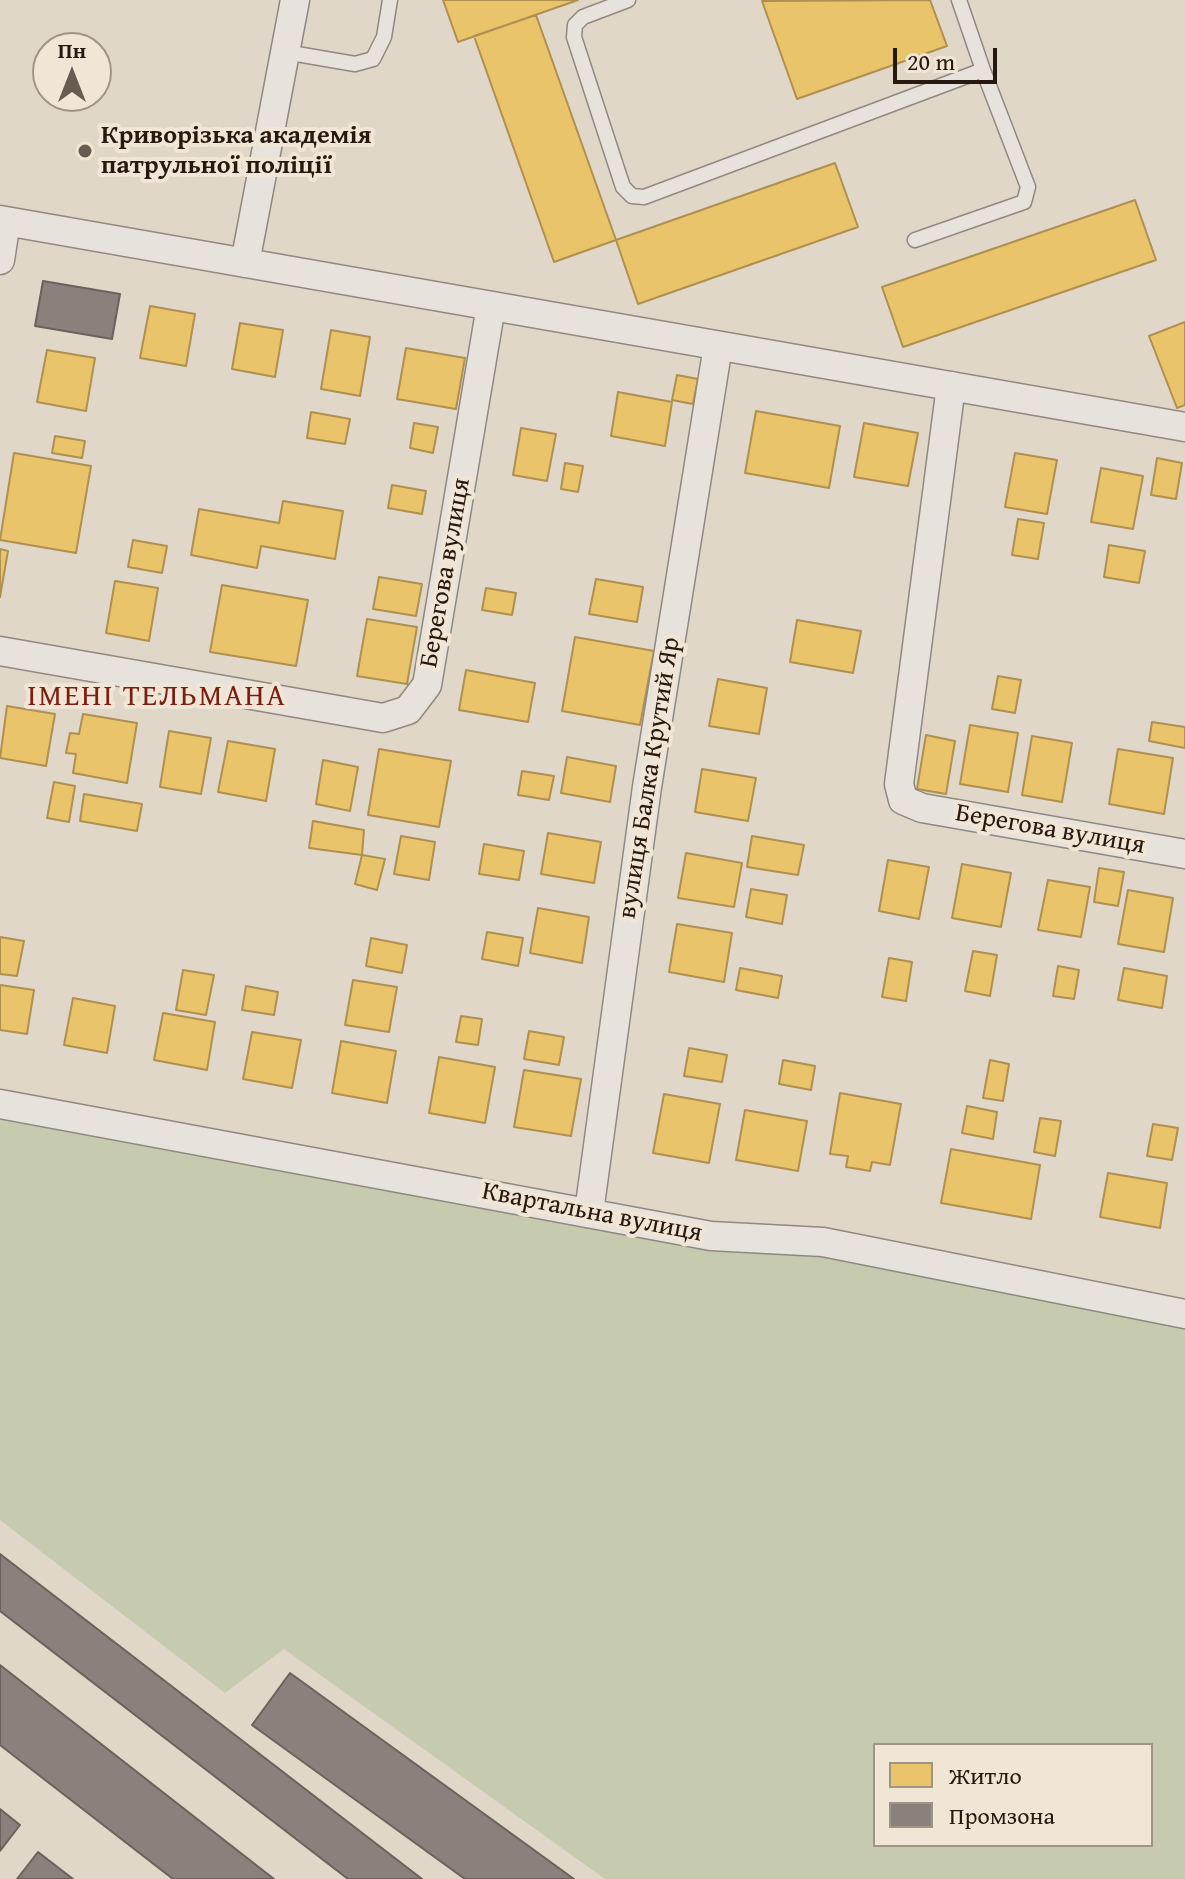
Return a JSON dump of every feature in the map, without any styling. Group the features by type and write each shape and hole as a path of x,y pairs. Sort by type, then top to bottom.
{"street":[{"path":"245,263 295,0"},
{"path":"0,260 3,220 1185,427"},
{"name":"Берегова вулиця","path":"0,651 383,718 408,710 427,685 491,306"},
{"name":"вулиця Балка Крутий Яр","path":"589,1212 647,787 718,346"},
{"name":"Берегова вулиця","path":"951,386 899,784 903,800 922,808 1185,854"},
{"name":"Квартальна вулиця","path":"0,1104 711,1236 823,1242 1185,1314"}],"lane":[{"path":"285,52 355,64 373,59 384,37 390,0"},
{"path":"628,0 583,17 575,25 574,37 623,187 632,196 644,197 983,70"},
{"path":"915,240 1024,202 1028,196 1028,187 959,0"}],"green space":[{"path":"0,1104 1185,1314 1185,1879 605,1879 284,1649 225,1693 0,1520"}],"building: Житло":[{"path":"443,0 578,0 458,42"},
{"path":"930,0 947,46 797,99 762,1"},
{"path":"536,15 616,240 554,262 474,36"},
{"path":"835,163 858,227 638,304 616,240"},
{"path":"1135,200 1156,260 903,347 882,287"},
{"path":"150,306 195,314 186,366 140,358"},
{"path":"1185,322 1185,405 1177,408 1149,336"},
{"path":"240,323 283,330 275,377 232,369"},
{"path":"331,330 370,337 360,396 321,389"},
{"path":"406,348 465,358 456,409 397,399"},
{"path":"47,350 95,358 86,411 37,402"},
{"path":"677,375 698,379 693,404 672,400"},
{"path":"618,392 672,402 665,446 611,436"},
{"path":"756,411 840,426 829,488 745,473"},
{"path":"311,412 350,419 345,444 307,438"},
{"path":"414,423 438,427 433,453 410,448"},
{"path":"864,423 918,433 908,486 854,477"},
{"path":"521,428 556,434 547,481 513,475"},
{"path":"55,436 85,441 82,458 52,453"},
{"path":"14,453 91,466 76,553 0,540"},
{"path":"1015,453 1057,460 1047,514 1005,507"},
{"path":"1157,458 1182,463 1176,499 1151,495"},
{"path":"565,463 583,466 578,492 561,489"},
{"path":"1101,468 1143,476 1133,529 1091,522"},
{"path":"392,485 426,491 422,514 388,508"},
{"path":"283,501 343,511 335,559 261,546 257,568 191,555 199,509 279,523"},
{"path":"1018,519 1044,523 1038,559 1012,555"},
{"path":"133,540 167,546 162,573 128,567"},
{"path":"1109,545 1145,551 1139,583 1104,577"},
{"path":"0,549 8,551 0,597"},
{"path":"379,577 422,584 416,616 373,609"},
{"path":"596,579 643,587 637,622 589,614"},
{"path":"115,581 158,588 149,641 106,633"},
{"path":"222,585 308,600 296,666 210,652"},
{"path":"486,588 516,593 512,615 482,610"},
{"path":"367,619 417,627 407,684 357,676"},
{"path":"797,620 861,631 853,673 790,662"},
{"path":"575,637 654,651 640,725 562,711"},
{"path":"466,670 535,683 528,722 459,710"},
{"path":"998,676 1021,680 1015,713 992,709"},
{"path":"718,679 767,688 759,734 709,726"},
{"path":"7,706 55,714 46,766 0,758"},
{"path":"83,714 137,723 127,783 73,773 76,754 66,753 70,733 79,734"},
{"path":"1152,722 1185,727 1185,748 1149,741"},
{"path":"970,725 1018,733 1008,792 960,784"},
{"path":"169,731 211,738 201,794 160,787"},
{"path":"926,735 955,741 946,794 917,789"},
{"path":"1032,736 1072,743 1062,802 1022,795"},
{"path":"228,741 275,749 266,801 218,792"},
{"path":"379,749 451,761 439,827 368,815"},
{"path":"1118,749 1173,758 1164,814 1109,804"},
{"path":"567,757 616,766 610,802 561,793"},
{"path":"323,760 358,767 350,811 316,804"},
{"path":"702,769 756,778 748,821 695,812"},
{"path":"522,771 554,776 549,800 518,795"},
{"path":"54,782 75,786 69,822 47,818"},
{"path":"84,794 142,804 137,831 80,821"},
{"path":"313,821 364,830 362,855 309,848"},
{"path":"548,833 601,842 594,883 541,874"},
{"path":"401,836 435,842 429,880 394,874"},
{"path":"752,836 804,845 798,875 747,867"},
{"path":"484,844 524,851 519,880 479,874"},
{"path":"686,853 742,863 734,907 678,898"},
{"path":"362,855 385,859 377,890 355,884"},
{"path":"888,860 929,867 919,919 879,911"},
{"path":"962,864 1011,873 1001,927 952,918"},
{"path":"1099,868 1124,872 1118,906 1094,902"},
{"path":"1048,880 1090,887 1081,937 1038,930"},
{"path":"751,889 787,895 782,924 746,917"},
{"path":"1128,890 1173,898 1164,952 1118,944"},
{"path":"538,908 589,917 582,963 530,953"},
{"path":"677,924 732,933 724,982 669,972"},
{"path":"487,932 523,938 518,966 482,959"},
{"path":"0,937 24,941 17,976 0,974"},
{"path":"371,938 407,945 402,973 366,966"},
{"path":"973,951 997,955 990,996 965,991"},
{"path":"889,958 912,962 906,1001 882,997"},
{"path":"1058,966 1079,970 1074,999 1053,996"},
{"path":"740,968 782,976 778,998 736,990"},
{"path":"1124,968 1167,976 1162,1008 1118,1000"},
{"path":"183,970 214,975 206,1015 176,1010"},
{"path":"353,980 397,987 389,1032 345,1025"},
{"path":"0,985 34,990 27,1034 0,1030"},
{"path":"246,986 278,992 274,1015 242,1010"},
{"path":"73,998 115,1006 107,1053 64,1045"},
{"path":"163,1013 215,1022 207,1070 154,1060"},
{"path":"461,1016 482,1019 478,1045 456,1042"},
{"path":"529,1031 564,1037 559,1065 524,1059"},
{"path":"252,1032 301,1040 292,1088 243,1079"},
{"path":"341,1041 396,1051 387,1103 332,1093"},
{"path":"689,1048 727,1055 722,1082 684,1076"},
{"path":"439,1057 495,1067 485,1123 429,1113"},
{"path":"783,1060 815,1066 811,1090 779,1084"},
{"path":"990,1060 1009,1064 1003,1101 983,1098"},
{"path":"524,1070 581,1079 571,1136 514,1127"},
{"path":"840,1093 901,1104 890,1165 872,1162 870,1171 846,1167 848,1156 830,1154"},
{"path":"664,1094 720,1104 709,1163 653,1153"},
{"path":"967,1106 997,1112 993,1139 962,1133"},
{"path":"745,1110 807,1121 798,1171 736,1160"},
{"path":"1040,1118 1061,1121 1055,1156 1034,1152"},
{"path":"1153,1124 1178,1128 1172,1160 1147,1156"},
{"path":"951,1149 1040,1165 1031,1219 941,1203"},
{"path":"1108,1173 1167,1183 1160,1228 1100,1217"}],"building: Промзона":[{"path":"43,281 120,294 112,339 35,326"},
{"path":"0,1554 422,1879 348,1879 0,1611"},
{"path":"0,1665 274,1879 173,1879 0,1745"},
{"path":"290,1673 574,1879 465,1879 252,1725"},
{"path":"0,1809 20,1825 0,1851"},
{"path":"38,1852 73,1879 17,1879"}],"place":[{"name":"Криворізька академія патрульної поліції","path":"85,151"}],"district":[{"name":"ІМЕНІ ТЕЛЬМАНА","path":"157,697"}]}
